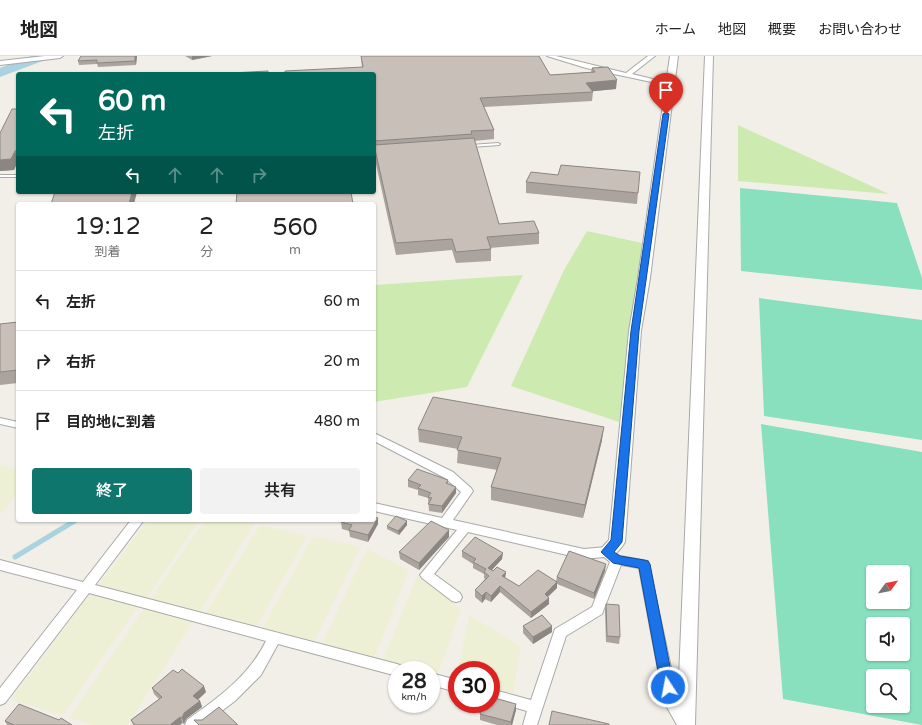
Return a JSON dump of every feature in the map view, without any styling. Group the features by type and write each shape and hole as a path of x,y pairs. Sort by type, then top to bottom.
{"street":[{"path":"0,63 60,56"},
{"path":"550,56 670,84"},
{"path":"627,75 652,56"},
{"path":"530,725 560,633 597,610 616,542 635,331 674,56"},
{"path":"686,725 700,328 700,278 709,56"},
{"path":"0,421 16,425"},
{"path":"376,438 448,475 467,491 445,523"},
{"path":"376,507 584,554 612,556 644,564 671,702 686,725"},
{"path":"0,699 136,522"},
{"path":"456,597 426,575 466,527"},
{"path":"0,565 86,586 388,668"},
{"path":"192,725 222,704 262,664 275,637"},
{"path":"500,697 535,707"}],"lane":[{"path":"467,146 498,144"},
{"path":"0,176 16,176"}],"green space":[{"path":"738,125 889,194 738,181"},
{"path":"740,188 897,203 922,278 922,290 741,271"},
{"path":"587,231 642,243 619,422 511,386 564,270"},
{"path":"523,275 467,387 376,402 376,285"},
{"path":"759,298 922,320 922,440 764,416"},
{"path":"761,424 922,452 922,725 783,699"},
{"path":"0,465 16,469 16,496 2,513 0,513"},
{"path":"146,522 199,522 145,600 97,587"},
{"path":"204,522 255,523 198,615 148,602"},
{"path":"260,525 307,536 254,631 203,617"},
{"path":"313,536 361,547 313,644 261,631"},
{"path":"367,549 409,570 373,661 320,647"},
{"path":"418,574 461,609 440,669 440,661 388,661 388,667 381,665"},
{"path":"91,592 139,605 63,715 11,700"},
{"path":"145,607 194,620 128,725 93,725 69,718"},
{"path":"469,615 521,646 513,698 500,695 500,661 460,661"}],"building":[{"path":"81,56 135,56 135,61 97,63 97,60 78,61"},
{"path":"361,56 539,56 550,75 595,72 592,68 608,67 617,80 586,83 593,92 480,98 494,130 471,131 472,134 376,141 376,72 285,72 363,67"},
{"path":"12,109 16,109 16,151 11,159 0,160 0,133"},
{"path":"474,138 499,224 534,221 539,233 487,237 491,249 456,252 452,239 396,243 376,154 376,145"},
{"path":"561,165 640,172 638,193 526,182 531,172 558,175"},
{"path":"54,194 132,194 130,202 52,202"},
{"path":"237,194 351,194 353,202 236,202"},
{"path":"16,322 16,370 0,372 0,324"},
{"path":"433,397 604,427 585,505 491,487 501,458 457,450 462,437 418,429"},
{"path":"417,469 448,480 446,483 456,487 442,506 428,504 432,498 428,497 431,493 418,488 421,485 408,480"},
{"path":"396,516 407,521 398,531 387,526"},
{"path":"431,521 449,530 419,563 399,552"},
{"path":"341,522 376,522 368,535 349,530 352,525"},
{"path":"475,537 503,553 488,568 493,571 497,567 506,572 502,576 519,586 538,570 557,582 545,594 549,598 531,612 500,586 491,596 486,592 482,596 475,590 489,576 484,572 486,569 473,562 476,559 462,551"},
{"path":"569,551 606,564 594,593 557,577"},
{"path":"606,604 619,605 620,637 607,636"},
{"path":"542,615 552,626 533,637 523,626"},
{"path":"182,669 204,686 193,696 200,701 184,713 182,718 180,717 170,725 135,725 131,720 162,697 152,688 173,670 178,673"},
{"path":"500,700 516,704 511,722 480,714 500,713"},
{"path":"19,704 59,720 61,718 72,725 14,725 5,721"},
{"path":"219,707 238,725 199,725 194,720 202,720"},
{"path":"552,711 609,724 609,725 549,725"}],"waterway":[{"path":"0,73 43,56"},
{"path":"15,557 73,522"}],"route":[{"path":"666,114 644,278 635,331 616,542 606,552 617,560 644,564 668,687"}]}
